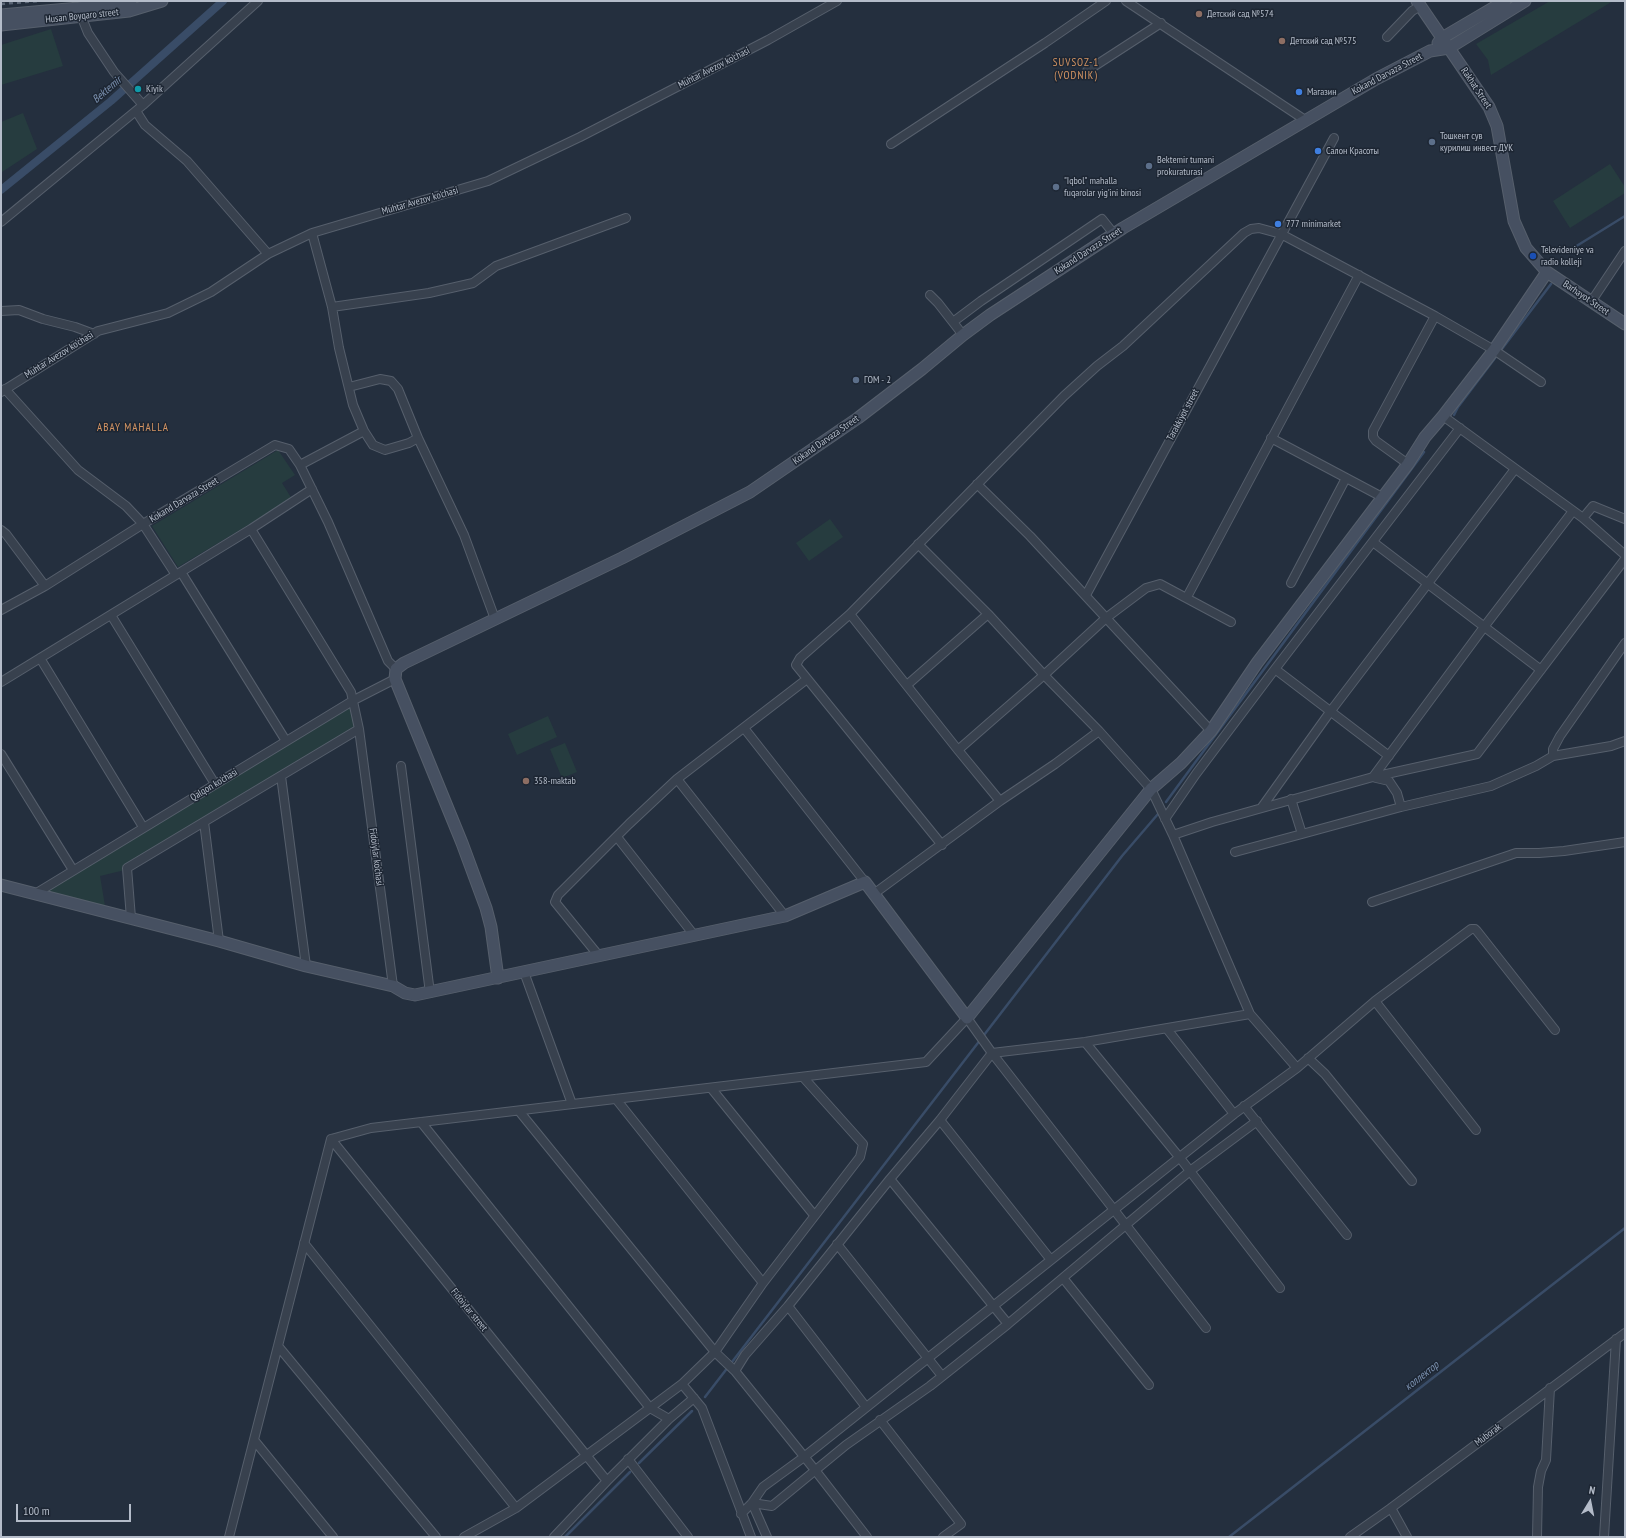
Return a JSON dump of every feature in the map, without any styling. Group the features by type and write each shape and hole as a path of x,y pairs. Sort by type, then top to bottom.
{"street":[{"name":"Husan Boyqaro street","path":"1,25 80,12 131,1"},
{"name":"Husan Boyqaro street","path":"1,15 129,11 162,1"},
{"path":"1,222 143,105 258,1"},
{"name":"Muhtar Avezov ko'chasi","path":"3,391 98,331 168,313 211,292 268,254 312,233 488,181 580,137 768,40 837,1"},
{"path":"891,144 1106,1"},
{"path":"1127,1 1305,120"},
{"name":"Kokand Darvaza Street","path":"1430,51 1442,38 1505,1"},
{"path":"1449,48 1525,1"},
{"path":"1387,37 1418,3"},
{"name":"Rakhat Street","path":"1418,3 1484,97 1497,126 1516,226 1526,248 1548,272"},
{"path":"80,12 88,33 114,72 143,105"},
{"path":"1087,71 1161,23"},
{"name":"Kokand Darvaza Street","path":"1,610 45,586 143,524 275,445 289,449 300,465 328,522 395,674 404,663 622,558 739,498 862,415 990,315 1114,234 1376,79 1430,51 1449,48"},
{"path":"136,111 145,125 187,161 268,254"},
{"name":"Tarakkiyot street","path":"1086,595 1334,138"},
{"path":"332,307 429,293 473,283 496,266 626,218"},
{"path":"953,322 981,301 1102,219 1114,234"},
{"path":"942,845 796,665 800,658 850,614 1064,396 1123,346 1244,233 1251,229 1259,228 1281,234 1435,316 1499,353 1540,382"},
{"path":"312,233 332,307 338,348 353,405 364,431 373,445 385,450 409,443 418,438"},
{"path":"1592,302 1625,251"},
{"path":"229,1537 331,1139 371,1128 926,1062 967,1018 1151,788 1180,763 1211,731 1257,662 1382,496 1408,464 1425,437 1499,353 1548,272"},
{"name":"Barhayot Street","path":"1548,272 1625,324"},
{"path":"1187,597 1359,275"},
{"path":"930,295 963,335"},
{"path":"1,311 18,310 94,334"},
{"path":"1408,464 1376,441 1373,437 1373,431 1435,316"},
{"path":"349,387 380,380 391,381 398,389 418,438 464,535 495,619"},
{"path":"3,391 78,470 126,506 143,524 178,574 286,741"},
{"path":"1443,416 1574,511 1625,555"},
{"path":"1165,819 1196,774 1275,669 1460,428"},
{"path":"300,465 364,431"},
{"path":"1271,438 1382,496"},
{"path":"1262,807 1330,712 1515,469"},
{"path":"1291,583 1346,478"},
{"path":"977,484 1030,536 1086,595 1211,731"},
{"path":"1,682 251,529 312,489"},
{"path":"1583,518 1593,506 1625,519"},
{"path":"1373,777 1484,627 1574,511"},
{"name":"Fidoiylar ko'chasi","path":"251,529 351,692 354,700 393,986"},
{"path":"1,530 6,534 45,586"},
{"path":"1373,542 1541,670"},
{"path":"918,544 988,614 1044,676 1099,731 1151,788 1173,835 1250,1014 1297,1068"},
{"path":"1173,835 1262,807 1373,777 1477,754 1625,559"},
{"path":"958,750 1044,676 1106,618 1146,588 1160,584 1187,597 1231,622"},
{"path":"850,614 1000,801"},
{"path":"907,685 988,614"},
{"path":"111,615 215,784"},
{"path":"1553,756 1553,750 1560,736 1625,643"},
{"path":"40,658 143,827"},
{"path":"1275,669 1389,756"},
{"path":"395,674 486,908 491,927 498,978"},
{"name":"Qalqon ko'chasi","path":"35,894 395,674"},
{"path":"599,956 555,902 558,895 628,824 677,779 807,679"},
{"path":"744,728 875,894 992,1053 1206,1328"},
{"path":"131,918 127,868 359,729"},
{"path":"875,894 1000,801 1055,764 1099,731"},
{"path":"1235,852 1401,807 1491,786 1536,766 1553,756 1611,746 1625,741"},
{"path":"1,754 73,870"},
{"path":"401,766 430,993"},
{"path":"281,776 306,966"},
{"path":"1373,777 1389,781 1397,793 1401,807"},
{"path":"677,779 785,916"},
{"path":"1291,799 1302,834"},
{"path":"204,822 220,941"},
{"path":"617,836 694,935"},
{"path":"1372,902 1516,853 1539,854 1625,842"},
{"path":"1,885 220,941 306,966 393,986 410,995 419,995 785,916 865,882"},
{"path":"741,1514 752,1503 763,1487 804,1457 928,1359 1244,1106 1297,1068 1375,1001 1471,929 1475,929 1555,1030"},
{"path":"524,972 572,1104"},
{"path":"1375,1001 1476,1130"},
{"path":"735,1371 745,1355 788,1306 890,1179 940,1120 992,1053 1085,1042 1250,1014"},
{"path":"1168,1029 1234,1114"},
{"path":"1085,1042 1180,1158 1280,1288"},
{"path":"1308,1058 1325,1074 1412,1181"},
{"path":"464,1537 516,1508 682,1384 715,1352 763,1283 860,1157 863,1144 803,1077"},
{"path":"711,1088 814,1216"},
{"path":"616,1099 763,1283"},
{"path":"1244,1106 1347,1235"},
{"path":"519,1111 715,1352 735,1371 867,1537"},
{"path":"940,1120 1052,1260"},
{"path":"752,1503 772,1506 815,1470 880,1420 942,1376 1008,1324 1190,1171 1257,1121"},
{"path":"421,1122 650,1408 669,1419"},
{"name":"Fidoiylar street","path":"331,1139 606,1481"},
{"path":"890,1179 1008,1324"},
{"path":"304,1243 516,1508"},
{"path":"837,1244 942,1376"},
{"path":"1064,1278 1149,1385"},
{"path":"788,1306 866,1407"},
{"name":"Muborak","path":"1350,1537 1625,1333"},
{"path":"1604,1537 1616,1339"},
{"path":"278,1346 436,1537"},
{"path":"682,1384 702,1408 750,1537"},
{"path":"1536,1537 1538,1487 1541,1471 1546,1460 1550,1388"},
{"path":"557,1536 606,1481 669,1419 694,1398"},
{"path":"880,1420 961,1524 943,1537"},
{"path":"254,1440 333,1537"},
{"path":"628,1459 688,1537"},
{"path":"752,1503 767,1537"},
{"path":"1391,1508 1407,1537"}],"green space":[{"path":"1550,1 1613,1 1491,75 1488,60 1476,44"},
{"path":"51,29 63,66 1,85 1,45"},
{"path":"23,113 37,149 2,172 1,122"},
{"path":"1610,164 1625,187 1625,193 1570,228 1553,201"},
{"path":"278,450 295,475 282,483 292,499 178,567 152,526"},
{"path":"830,519 843,537 809,561 796,543"},
{"path":"344,709 351,709 355,727 125,870 100,876 105,906 47,892"},
{"path":"548,716 557,737 517,755 508,734"},
{"path":"565,743 577,772 562,778 550,749"}],"waterway":[{"name":"Bektemir","path":"1,190 111,101 223,1"},
{"path":"1570,250 1625,216"},
{"path":"1454,415 1458,407 1551,284"},
{"path":"1166,802 1424,452"},
{"path":"705,1397 1122,856 1158,814"},
{"name":"коллектор","path":"1229,1537 1625,1228"},
{"path":"639,1463 692,1411"},
{"path":"565,1537 630,1472"}],"railway":[{"path":"1,4 39,1"}],"place":[{"name":"Детский сад №574","path":"1199,14"},
{"name":"Детский сад №575","path":"1282,41"},
{"name":"Kiyik","path":"138,89"},
{"name":"Магазин","path":"1299,92"},
{"name":"Тошкент сув курилиш инвест ДУК","path":"1432,142"},
{"name":"Салон Красоты","path":"1318,151"},
{"name":"Bektemir tumani prokuraturasi","path":"1149,166"},
{"name":"\"Iqbol\" mahalla fuqarolar yig'ini binosi","path":"1056,187"},
{"name":"777 minimarket","path":"1278,224"},
{"name":"Televideniye va radio kolleji","path":"1533,256"},
{"name":"ГОМ - 2","path":"856,380"},
{"name":"358-maktab","path":"526,781"}],"district":[{"name":"SUVSOZ-1 (VODNIK)","path":"1076,69"},
{"name":"ABAY MAHALLA","path":"133,428"}]}
